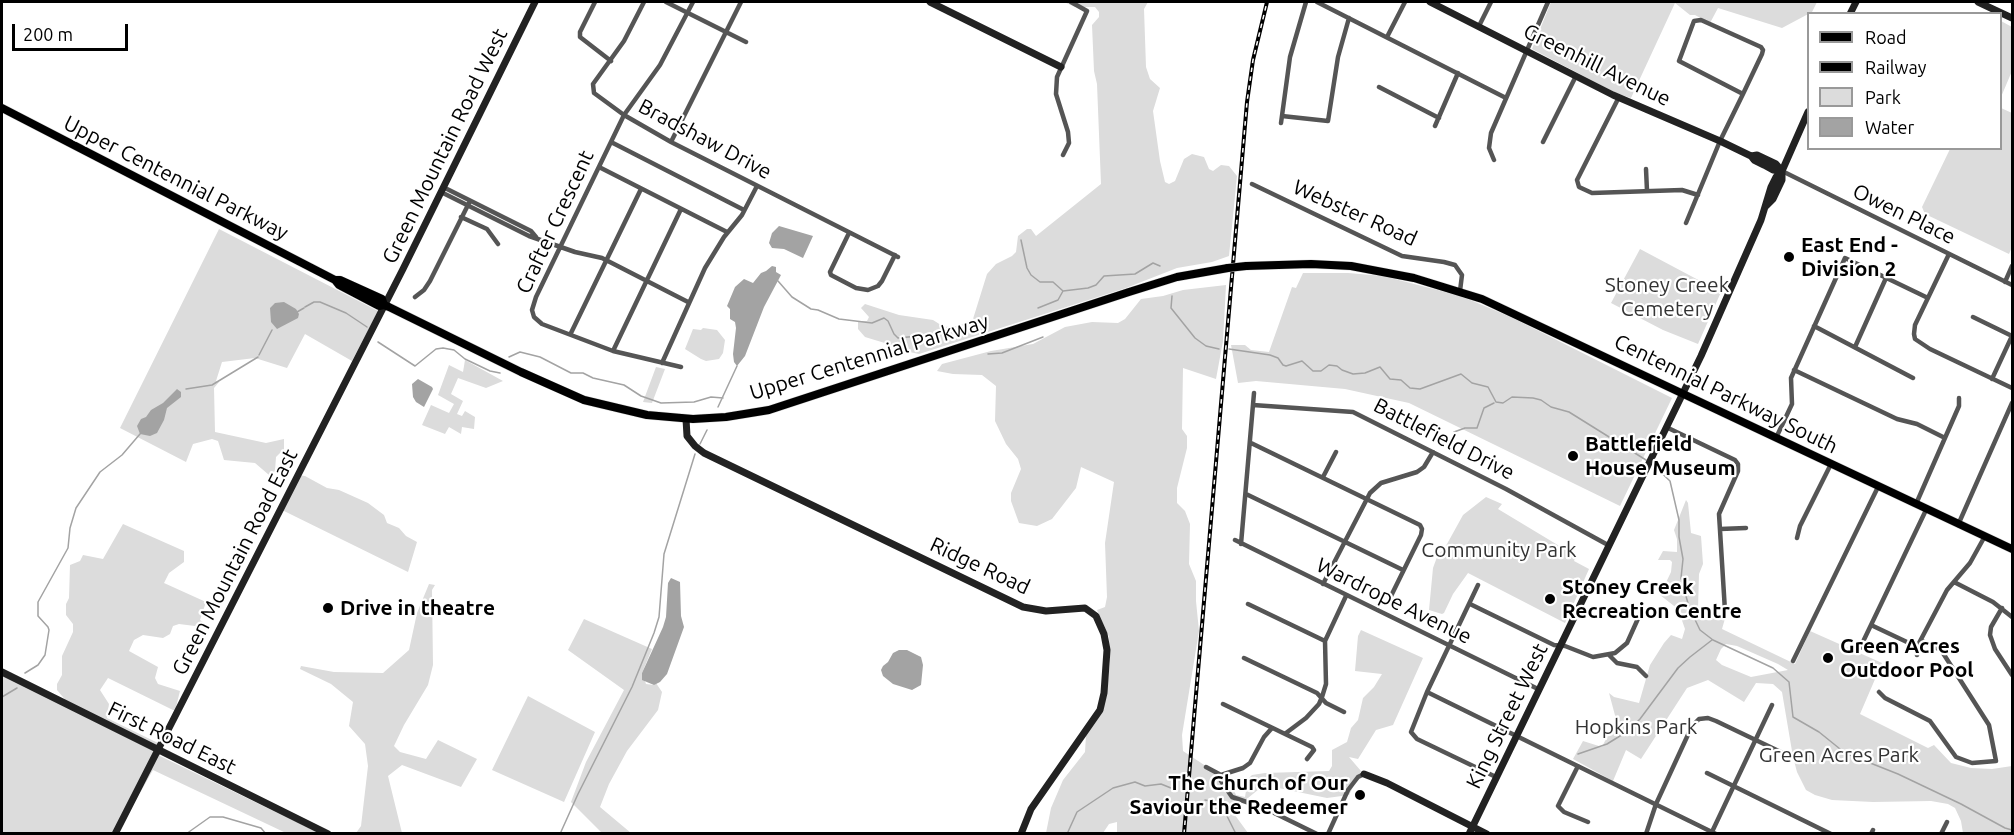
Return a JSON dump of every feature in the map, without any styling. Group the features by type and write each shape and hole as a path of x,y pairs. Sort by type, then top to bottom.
{"main road":[{"name":"Upper Centennial Parkway","path":"2,108 335,280 340,280 382,299 384,305 512,368 584,400 647,415 686,418 726,417 780,407 1129,292 1177,278 1246,266"},
{"name":"Centennial Parkway South","path":"1246,266 1311,264 1351,266 1414,278 1460,291 1572,340 1926,510 2013,549"}],"street":[{"name":"Green Mountain Road West","path":"384,305 535,2"},
{"path":"595,2 580,32 580,38 611,61"},
{"name":"Bradshaw Drive","path":"644,2 624,41 593,84 594,93 624,115 671,142 896,256 882,281 873,289 862,290 831,275 830,268 849,233"},
{"path":"666,2 746,42"},
{"name":"Crafter Crescent","path":"681,367 613,351 571,333 542,324 534,317 532,310 624,115 660,65 693,2"},
{"path":"671,142 741,2"},
{"path":"930,2 1061,67"},
{"path":"1063,155 1069,143 1068,132 1056,94 1057,77 1087,11 1071,2"},
{"path":"1281,123 1290,57 1306,2"},
{"path":"1317,2 1506,98"},
{"path":"1387,37 1405,2"},
{"name":"Greenhill Avenue","path":"1432,2 1575,76 1751,156 1757,155 1776,164 1782,171"},
{"path":"1479,26 1491,2"},
{"path":"1494,160 1489,148 1491,133 1548,2"},
{"path":"1978,2 1990,4 2013,18"},
{"path":"1282,116 1328,121 1338,57 1349,18"},
{"path":"1686,223 1720,141 1743,94 1763,50 1761,47 1701,20 1694,21 1679,61 1743,94"},
{"path":"1435,126 1458,73"},
{"path":"1543,142 1575,76"},
{"path":"1379,87 1439,118"},
{"path":"1619,97 1577,183 1592,193 1683,190 1698,195"},
{"name":"King Street West","path":"1471,830 1683,394 1766,206 1773,199 1782,180 1782,171 1807,116"},
{"path":"611,142 744,210"},
{"path":"599,167 728,232"},
{"path":"1646,169 1647,191"},
{"name":"Owen Place","path":"1782,171 2013,285"},
{"name":"Webster Road","path":"1252,184 1402,256 1455,265 1462,275 1460,291"},
{"path":"662,363 711,256 744,210 757,186"},
{"path":"571,333 641,189"},
{"path":"442,190 531,231 536,237 560,247 606,260 688,302"},
{"path":"415,297 430,281 469,203"},
{"path":"613,351 681,209"},
{"path":"461,217 487,228 498,244"},
{"path":"1949,254 1914,330 1916,339 1924,346 2013,388"},
{"path":"1776,438 1791,407 1790,383 1794,370 1845,258 1928,298"},
{"path":"2005,282 2013,266"},
{"path":"1855,347 1886,278"},
{"name":"Green Mountain Road East","path":"115,834 384,305"},
{"path":"1973,317 2012,336 1992,379"},
{"path":"1814,326 1913,378"},
{"path":"1794,370 1897,419 1917,424 1945,438"},
{"path":"1241,544 1254,393"},
{"path":"1916,504 1959,406 1959,398"},
{"path":"1958,525 2013,403"},
{"name":"Battlefield Drive","path":"1253,405 1353,412 1526,500 1608,545"},
{"name":"Ridge Road","path":"686,418 687,436 704,453 1023,607 1046,611 1085,608 1096,616 1104,634 1107,650 1104,693 1100,710 1031,809 1021,834"},
{"path":"1666,427 1735,460 1738,464 1738,471 1719,514 1725,611"},
{"path":"1251,442 1420,525 1421,535 1391,596"},
{"path":"1323,477 1336,452"},
{"path":"1323,584 1365,499 1374,488 1381,483 1417,472 1433,452"},
{"path":"1797,538 1800,526 1831,464"},
{"path":"1793,661 1878,487"},
{"path":"1246,494 1403,570"},
{"path":"1860,648 1926,510"},
{"path":"1720,529 1746,528"},
{"path":"1917,656 1920,643 1947,590 1970,563 1985,536"},
{"name":"Wardrope Avenue","path":"1235,540 1538,689"},
{"path":"1954,582 2002,608 2013,617"},
{"path":"1478,585 1427,692 1411,732 1413,736 1496,777"},
{"path":"1286,734 1319,704 1326,684 1325,641 1346,596"},
{"path":"1248,604 1325,641"},
{"path":"1470,604 1559,646 1588,656 1609,656 1627,643 1641,612 1641,606"},
{"path":"2002,608 1991,627 1990,635 1995,649 2013,675"},
{"path":"1871,625 1909,643 1920,643 1941,650 1989,725 1996,761 1972,762 1956,757 1930,721 1884,698 1879,692"},
{"path":"1609,656 1617,663 1637,667 1646,676"},
{"path":"1244,658 1322,697 1326,703 1344,712"},
{"name":"First Road East","path":"2,672 328,834"},
{"path":"1427,692 1713,833 1772,705"},
{"path":"1223,704 1314,749 1307,759"},
{"path":"1646,834 1656,804 1692,726 1699,719 1708,718 1786,755"},
{"path":"1206,767 1221,775 1243,768 1250,763 1264,737 1272,728"},
{"path":"1578,766 1558,806 1564,812 1588,822"},
{"path":"1707,773 1831,834"},
{"path":"1328,834 1348,790 1358,777 1364,774 1388,783 1471,830 1487,834"},
{"path":"1221,775 1221,781 1232,797 1264,808 1317,834"},
{"path":"1941,834 1947,822"}],"green space":[{"path":"1064,2 1148,2 1144,9 1146,67 1150,79 1160,88 1153,111 1165,182 1169,184 1175,181 1184,159 1192,154 1204,157 1209,169 1213,171 1221,165 1229,166 1237,176 1229,256 1212,262 1177,268 1126,288 919,354 895,349 888,344 865,337 858,329 858,321 867,321 869,317 861,308 865,304 899,315 933,320 944,327 958,326 973,319 987,274 996,264 1016,252 1018,236 1027,229 1031,229 1036,236 1101,184 1092,25 1099,17 1099,12 1095,7 1075,7"},
{"path":"1551,2 1817,2 1812,12 1807,12 1807,15 1782,28 1718,8 1710,23 1695,15 1690,15 1675,3 1631,98 1616,93 1532,49"},
{"path":"2002,22 2012,27 2012,71 2002,95"},
{"path":"2002,108 2012,113 2012,247 2009,254 1925,214 1922,207 1950,150 2002,150"},
{"path":"219,229 378,311 352,361 305,334 287,368 255,358 222,362 216,381 219,382 214,388 215,432 266,443 284,439 284,449 276,457 275,471 272,475 255,463 224,460 218,441 212,439 193,444 186,462 120,428"},
{"name":"Stoney Creek Cemetery","path":"1640,249 1721,292 1698,344 1663,330 1611,303"},
{"path":"1303,273 1383,276 1461,296 1513,318 1672,398 1620,506 1409,403 1345,389 1256,381 1238,383 1231,345 1245,345 1251,350 1269,352 1292,287 1296,288"},
{"path":"1226,285 1223,341 1216,379 1183,368 1182,429 1187,436 1187,448 1177,488 1177,503 1185,511 1190,524 1189,564 1196,581 1199,631 1182,735 1183,751 1230,782 1236,795 1245,797 1248,779 1252,775 1329,771 1332,766 1332,750 1347,742 1351,728 1358,720 1363,698 1382,674 1355,671 1358,636 1361,630 1423,658 1393,725 1376,730 1358,759 1349,757 1361,771 1349,795 1327,798 1264,785 1232,811 1248,833 1117,833 1117,822 1109,824 1103,833 1046,833 1051,808 1063,780 1085,752 1086,735 1106,699 1110,663 1109,637 1097,610 1105,607 1107,597 1105,543 1114,482 1081,467 1076,488 1052,519 1037,526 1019,523 1011,501 1011,493 1021,469 1018,459 1006,444 995,421 996,386 982,375 937,371 942,364 991,351 1033,344 1065,327 1092,322 1118,323 1125,319 1141,299 1183,290"},
{"path":"693,329 717,330 725,340 723,353 719,359 706,361 685,349"},
{"path":"465,360 503,381 486,388 458,378 451,394 463,401 457,414 462,416 465,411 475,417 474,429 462,427 461,434 449,427 445,434 422,425 431,405 449,413 454,404 438,395 449,365 463,372"},
{"path":"656,367 665,369 652,403 643,402"},
{"path":"296,475 305,476 327,488 339,490 368,503 384,515 387,523 399,528 406,536 417,542 408,572 282,510"},
{"name":"Community Park","path":"1486,497 1502,504 1498,509 1576,556 1574,561 1589,569 1565,623 1468,573 1453,594 1444,613 1429,610 1433,568 1437,557 1463,515"},
{"name":"Green Acres Park","path":"1686,500 1691,533 1701,536 1703,564 1699,574 1698,609 1726,615 1722,629 1795,664 1810,631 1882,663 1860,714 1928,748 1934,745 1951,763 1971,768 1992,769 2012,766 2012,833 1963,833 1955,808 1948,804 1931,801 1832,800 1806,790 1793,757 1782,692 1773,684 1756,683 1744,702 1708,680 1687,688 1641,759 1626,750 1613,781 1573,759 1583,741 1602,747 1616,719 1609,693 1614,697 1639,703 1650,665 1664,643 1671,635 1682,639 1685,629 1678,609 1660,595 1671,572 1672,562 1658,560 1663,551 1677,552 1674,530","holes":["1726,644 1737,646 1778,664 1788,670 1751,677 1722,665 1716,660"]},
{"path":"123,524 184,551 184,562 169,573 164,583 206,602 200,620 211,628 179,624 173,626 170,634 163,638 143,635 134,640 129,651 158,667 155,678 158,684 180,691 175,711 108,678 100,690 109,704 107,718 160,744 160,756 319,833 286,833 153,770 117,833 2,833 2,673 73,709 57,690 57,684 62,675 62,656 73,632 73,624 66,615 70,565 80,561 83,555 103,559"},
{"path":"429,584 435,585 432,590 433,665 428,685 394,746 400,752 426,759 438,740 477,759 461,787 402,765 388,776 402,833 356,833 361,826 368,766 365,744 349,726 353,702 331,684 300,669 301,666 334,672 383,673 409,650 417,613"},
{"path":"584,619 652,649 642,673 646,684 656,683 662,692 658,710 627,751 609,784 600,807 631,833 602,833 571,802 586,762 624,690 568,650"},
{"path":"528,696 595,732 564,802 492,770"}],"water":[{"path":"779,226 813,236 803,258 784,249 772,248 769,243 772,233"},
{"path":"772,266 776,267 776,272 781,275 764,307 745,356 737,366 733,354 735,322 730,319 730,309 727,306 735,287 744,279 753,283 761,273"},
{"path":"284,302 296,309 299,314 298,318 277,329 271,322 270,308 275,303"},
{"path":"418,379 433,389 424,407 413,397 412,384"},
{"path":"177,389 181,392 181,397 167,408 157,433 150,436 140,434 137,426 141,419"},
{"path":"671,578 680,582 681,616 684,627 667,674 654,685 642,680 642,673 663,627 666,617 668,583"},
{"path":"907,650 921,657 923,665 921,685 912,690 893,684 883,676 881,670 893,653"}],"waterway":[{"path":"1021,240 1027,268 1031,275 1040,282 1053,282 1063,291"},
{"path":"1038,308 1058,300 1063,291 1096,285 1104,276 1135,274 1153,263 1160,266"},
{"path":"778,281 792,297 811,309 839,319 872,323 884,318 898,338 918,336 927,342"},
{"path":"1172,296 1171,308 1195,338 1206,346 1219,349"},
{"path":"305,307 314,302 320,302 346,313 367,327"},
{"path":"297,312 304,308"},
{"path":"259,355 272,330"},
{"path":"988,354 1002,353 1043,337"},
{"path":"378,342 415,366 436,349 443,348 454,350 465,359 490,371 500,373"},
{"path":"1229,349 1270,355 1278,358 1286,366 1302,361 1313,371 1321,371 1329,365 1337,366 1353,374 1365,373 1380,367 1390,379 1401,380 1410,388 1420,389 1461,374 1472,383 1488,387 1496,402 1503,403 1512,397 1533,398 1551,407 1569,412 1646,460"},
{"path":"509,357 520,352 540,357 571,373 583,373 593,378 624,385 641,396 661,403 694,402 711,397 723,398"},
{"path":"186,389 212,385 258,357"},
{"path":"718,407 737,366"},
{"path":"1454,432 1465,428 1477,428 1484,408 1494,403"},
{"path":"700,444 707,430"},
{"path":"25,673 38,665 45,655 49,630 38,616 38,602 68,548 70,528 76,508 100,472 122,455 140,434"},
{"path":"560,834 632,687 654,633 659,617 664,554 695,454"},
{"path":"1652,464 1670,481 1679,520 1683,559 1681,578 1689,607 1700,630 1713,640 1773,668 1789,682 1793,717 1819,732 1845,753 1898,774 2012,830"},
{"path":"1578,754 1607,744 1628,731 1640,719 1678,668 1712,640"},
{"path":"2,697 17,688"},
{"path":"1067,834 1077,812 1113,788 1135,782 1145,786 1161,784 1176,790"},
{"path":"1205,800 1215,802 1223,808 1236,834"},
{"path":"186,834 210,817 223,817 261,828 266,834"}],"railway":[{"path":"1184,834 1247,102 1253,60 1267,2"}],"place":[{"name":"East End - Division 2","path":"1789,257"},
{"name":"Battlefield House Museum","path":"1573,456"},
{"name":"Stoney Creek Recreation Centre","path":"1550,599"},
{"name":"Drive in theatre","path":"328,608"},
{"name":"Green Acres Outdoor Pool","path":"1828,658"},
{"name":"The Church of Our Saviour the Redeemer","path":"1360,795"}],"park label":[{"name":"Hopkins Park","path":"1636,727"}]}
